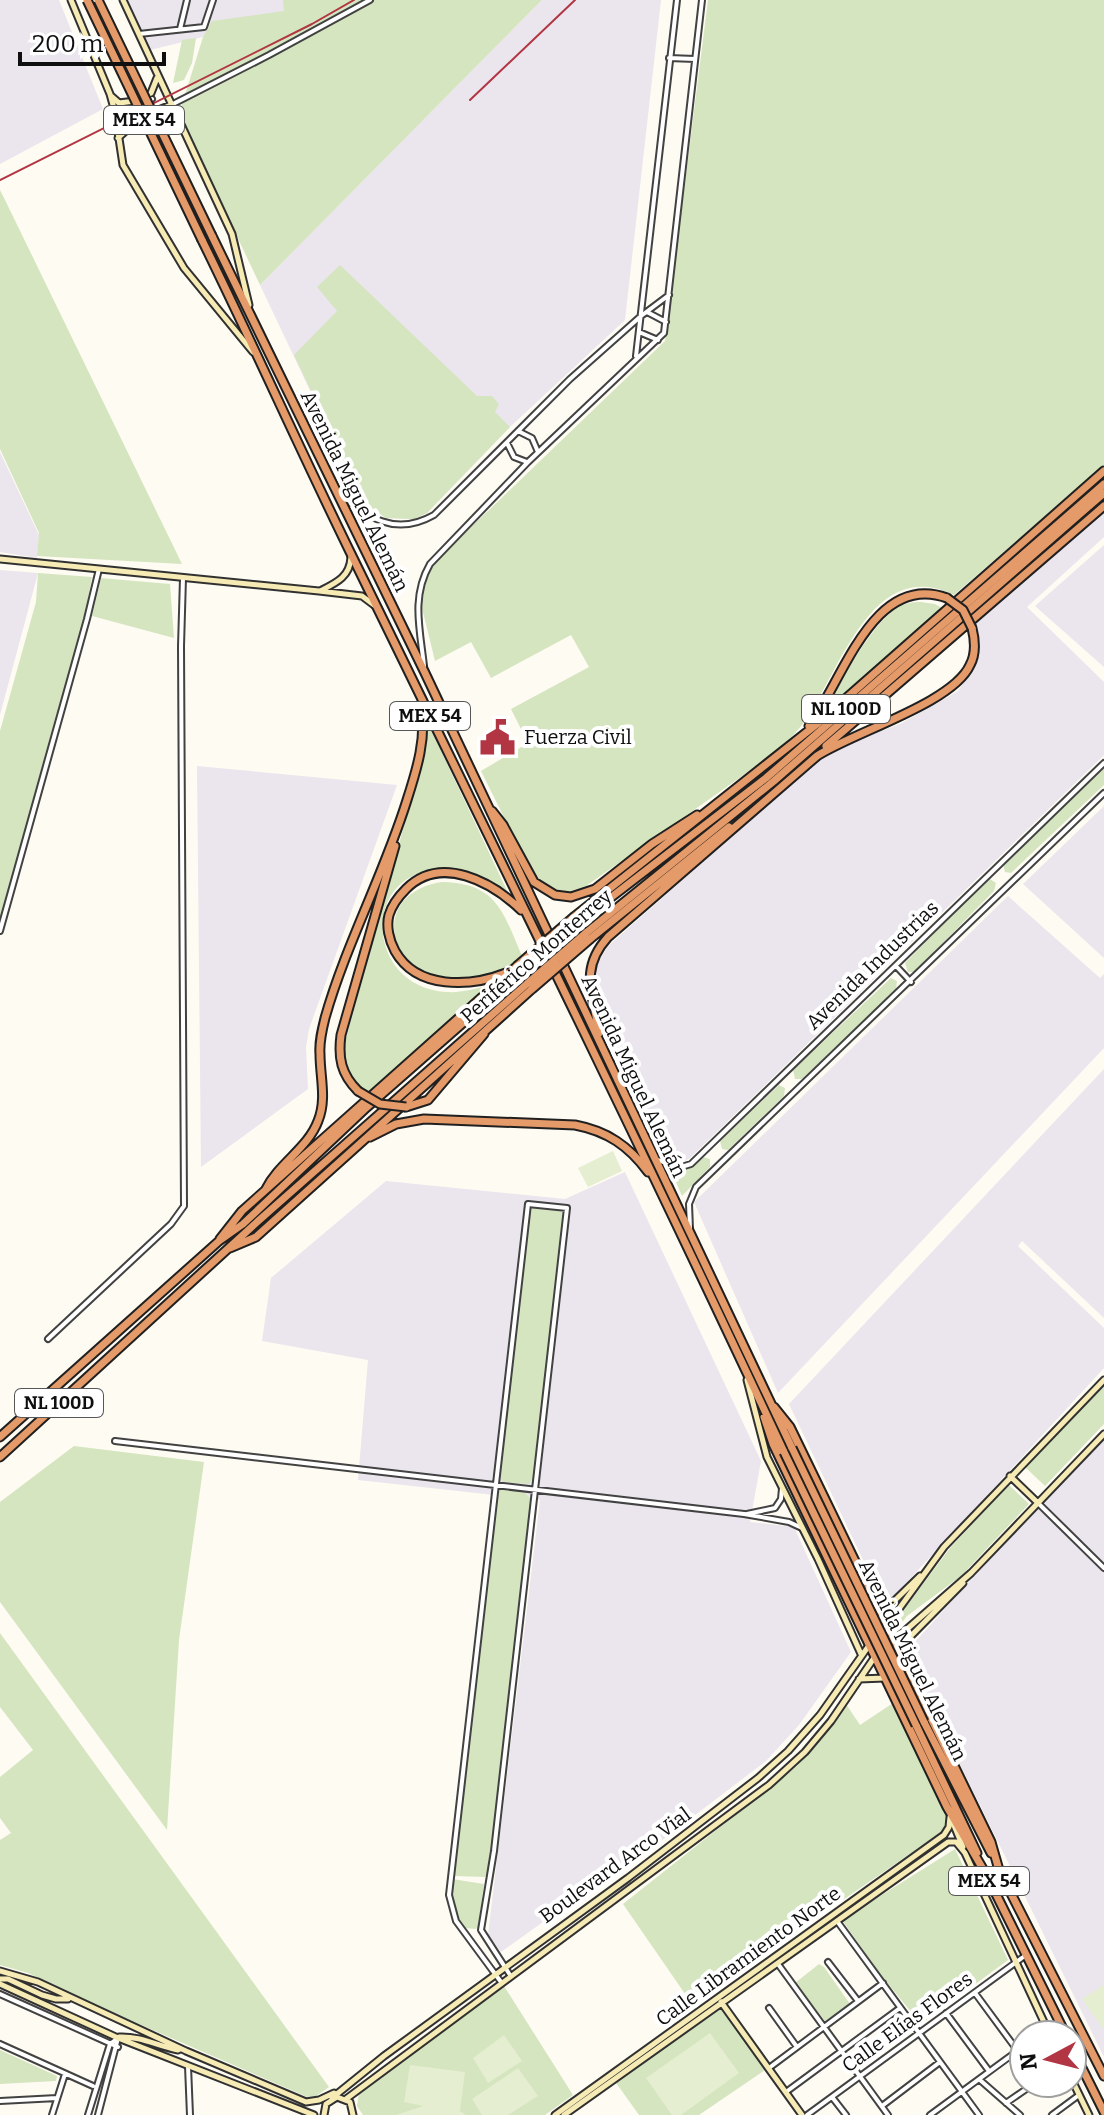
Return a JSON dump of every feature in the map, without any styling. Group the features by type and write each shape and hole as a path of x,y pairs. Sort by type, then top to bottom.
{"highway":[{"name":"Avenida Miguel Alemán","path":"87,0 351,554 920,1724 987,1876 1058,2019"},
{"name":"Avenida Miguel Alemán","path":"98,0 600,1039 772,1405 788,1450"},
{"path":"577,919 797,739 1104,471"},
{"name":"Periférico Monterrey","path":"0,1437 219,1241 243,1224 517,969 577,919 766,778 1104,484"},
{"name":"Periférico Monterrey","path":"0,1457 227,1249 588,936 774,781 1104,493"},
{"path":"600,1039 589,983 594,958 602,943 1104,506"},
{"path":"797,739 814,719 859,640 895,602 910,595 927,593 947,598 963,610 972,628 974,649 970,665 953,686 900,717 843,740 817,756"},
{"path":"266,1189 279,1168 314,1130 318,1120 323,1095 320,1045 327,1014 396,835 421,745 423,719 419,694"},
{"path":"488,808 503,825 534,882 555,895 571,897 595,889 652,844 733,792"},
{"path":"588,936 766,799"},
{"path":"396,835 392,863 341,1035 343,1071 358,1091 380,1104 406,1107 428,1100 498,1018"},
{"path":"517,969 485,980 461,983 416,973 395,951 389,935 389,916 396,900 414,881 422,876 440,873 467,876 491,886 526,915"},
{"path":"219,1241 236,1217 266,1189 517,969"},
{"path":"227,1249 256,1237 530,986"},
{"path":"343,1158 379,1131 415,1120 575,1125 597,1130 622,1144 661,1190"},
{"path":"758,1396 773,1444 868,1646 947,1807 987,1876"},
{"path":"772,1405 790,1427 906,1664 991,1842 999,1870"},
{"path":"856,1620 862,1625 872,1625 878,1618 878,1609"},
{"path":"885,1678 892,1668 906,1664"},
{"name":"Avenida Miguel Alemán","path":"920,1724 1104,2076"},
{"path":"1088,2080 1104,2112"}],"street":[{"path":"71,0 110,94 123,165 168,244 201,290 240,335 272,383"},
{"path":"123,0 232,234 253,321"},
{"path":"180,30 187,0"},
{"path":"139,34 204,27 213,0"},
{"path":"118,138 141,117 171,105 370,0"},
{"path":"635,358 677,0"},
{"path":"425,673 417,606 421,579 439,552 538,452 664,333 702,0"},
{"path":"669,58 695,59"},
{"path":"110,94 119,103 141,99 153,90 157,73"},
{"path":"116,119 152,99"},
{"path":"336,489 381,522 413,524 434,515 570,379 669,295"},
{"path":"646,312 666,322"},
{"path":"639,332 647,338 658,340"},
{"path":"518,431 532,438 538,452"},
{"path":"507,443 514,457 528,462"},
{"path":"319,591 343,577 350,566 351,554"},
{"path":"0,559 362,596 379,610"},
{"path":"0,931 99,569"},
{"path":"48,1339 171,1224 184,1206 183,578"},
{"name":"Avenida Industrias","path":"656,1159 678,1168 691,1164 1104,763"},
{"name":"Avenida Industrias","path":"689,1231 689,1204 696,1187 1104,793"},
{"path":"896,966 911,982"},
{"path":"501,1982 456,1921 449,1895 528,1204 567,1208 494,1851 481,1926 483,1936 510,1975"},
{"path":"746,1370 767,1457 806,1532 862,1655"},
{"path":"878,1609 886,1609 894,1603 1010,1476 1104,1380"},
{"path":"898,1649 955,1593 1104,1434"},
{"path":"115,1441 744,1514 789,1522 806,1532"},
{"path":"1010,1476 1104,1568"},
{"path":"744,1514 766,1512 777,1506 782,1496 780,1481"},
{"path":"818,1559 836,1575"},
{"name":"Boulevard Arco Vial","path":"324,2115 326,2104 342,2088 628,1878 723,1806 788,1751 820,1715 868,1646 886,1627 932,1564"},
{"name":"Boulevard Arco Vial","path":"346,2099 769,1785 805,1752 831,1721 874,1658 971,1573"},
{"path":"858,1679 885,1678"},
{"path":"947,1807 1043,2019"},
{"name":"Calle Libramiento Norte","path":"564,2115 944,1835 950,1817"},
{"name":"Calle Libramiento Norte","path":"719,2000 778,1964 788,1952 837,1921 941,1844 950,1841 960,1846 974,1871"},
{"path":"628,1878 633,1885"},
{"path":"837,1921 979,2115"},
{"name":"Calle Elías Flores","path":"804,2115 1026,1955"},
{"path":"828,1962 858,2001"},
{"path":"778,1964 888,2115"},
{"path":"0,1971 38,1982 186,2051 306,2102 319,2100 342,2088"},
{"path":"0,1981 8,1979 56,1999 73,1999"},
{"path":"0,1981 118,2038 314,2115"},
{"path":"769,2068 883,1983"},
{"path":"975,1993 1008,2038"},
{"path":"0,1994 118,2047"},
{"path":"719,2000 804,2115"},
{"path":"769,2008 797,2047"},
{"path":"786,2092 901,2008"},
{"path":"946,2013 989,2071"},
{"path":"98,2115 118,2047 114,2018"},
{"name":"Calle Libramiento Norte","path":"555,2115 683,2026"},
{"path":"88,2115 110,2044 118,2038 136,2036 163,2047 186,2051"},
{"path":"0,2044 104,2091"},
{"path":"930,2115 1008,2057"},
{"path":"882,2106 940,2062"},
{"path":"188,2066 190,2115"},
{"path":"52,2115 65,2074"},
{"path":"979,2079 1020,2115"},
{"path":"832,2097 846,2115"},
{"path":"0,2101 57,2098"},
{"path":"332,2098 346,2099 355,2113"},
{"path":"1006,2103 1012,2099"},
{"path":"1052,2115 1074,2099"}],"shaded area":[{"path":"0,0 59,0 103,109 0,164"},
{"path":"124,0 321,0 150,50"},
{"path":"542,0 661,0 625,320 510,427 427,513 414,519 386,518 363,502 260,285"},
{"path":"0,452 39,535 37,558 0,552"},
{"path":"1104,514 1104,537 1027,607 1104,682 1104,755 690,1158 681,1163 670,1161 596,1010 594,971 607,947 818,760 834,750 902,723 958,691 977,662 979,637 974,622"},
{"path":"1104,545 1104,667 1035,606"},
{"path":"0,570 38,573 0,715"},
{"path":"197,766 397,785 309,1029 306,1047 308,1089 201,1167"},
{"path":"1104,806 1104,958 1023,884"},
{"path":"1008,896 1100,978 1104,974 1104,1048 778,1393 694,1202"},
{"path":"1104,1069 1104,1318 1022,1241 1018,1246 1104,1328 1104,1368 885,1606 789,1404"},
{"path":"625,1172 761,1461 750,1522 794,1527 851,1652 799,1725 766,1761 606,1883 581,1895 501,1952 488,1935 540,1500 358,1480 368,1360 262,1341 271,1278 386,1181 565,1199"},
{"path":"1104,1439 1104,2057 1088,2019 1085,2019 905,1653"}],"green space":[{"path":"283,0 542,0 260,285 179,114 203,37 212,21 284,11"},
{"path":"708,0 1104,0 1104,465 954,595 925,587 901,591 880,605 861,625 804,722 779,750 586,886 569,892 553,890 534,878 481,771 528,743 511,709 589,667 571,635 491,678 471,642 435,661 421,604 425,577 442,555 665,341"},
{"path":"196,38 192,63 184,80 173,83 182,40"},
{"path":"0,190 182,564 37,556 39,533 0,449"},
{"path":"340,265 477,396 492,396 499,404 495,412 510,427 427,513 414,519 386,518 363,502 294,355 337,311 317,287"},
{"path":"38,573 92,577 84,621 0,923 0,731 36,602"},
{"path":"101,578 170,584 174,638 92,616"},
{"path":"921,602 944,609 818,721 875,629 900,606"},
{"path":"426,719 511,899 481,877 464,871 417,874 398,887 386,905 382,927 387,950 399,970 418,985 446,992 494,984 368,1093 350,1071 345,1042 419,777 425,749"},
{"path":"1104,768 1104,785 1011,873 1005,872 1003,864"},
{"path":"990,879 996,883 994,891 914,972 908,972 905,963"},
{"path":"442,882 475,888 487,895 503,914 523,958 483,976 453,980 424,975 408,965 396,941 394,929 398,909 420,888"},
{"path":"891,978 897,981 896,989 802,1079 795,1079 793,1070"},
{"path":"779,1085 785,1088 784,1096 728,1150 722,1149 720,1141"},
{"path":"613,1151 622,1171 588,1187 578,1168"},
{"path":"703,1157 710,1159 710,1167 682,1196 671,1171 689,1169"},
{"path":"534,1206 555,1209 564,1217 535,1476 529,1484 503,1482 500,1477 530,1210"},
{"path":"1104,1384 1104,1424 1045,1486 1025,1467"},
{"path":"74,1446 204,1462 179,1640 167,1830 0,1602 0,1502"},
{"path":"1009,1485 1029,1504 961,1576 907,1616 894,1633 890,1628 950,1548"},
{"path":"498,1489 524,1492 531,1499 489,1870 485,1877 454,1876 452,1872"},
{"path":"0,1633 329,2087 312,2099 28,1973 0,1965 0,1840 11,1833 0,1818 0,1777 33,1750 0,1707"},
{"path":"893,1703 946,1813 947,1822 943,1831 692,2004 623,1904 797,1766 823,1737 846,1704 860,1725"},
{"path":"955,1849 1008,1960 921,2024 880,1974 842,1920"},
{"path":"452,1879 484,1884 476,1929 464,1928 457,1916 452,1899"},
{"path":"819,1964 850,2004 825,2021 795,1983"},
{"path":"1104,1985 1104,2030 1082,1999"},
{"path":"504,1986 573,2095 545,2115 363,2115 357,2106 359,2092"},
{"path":"719,2005 765,2070 699,2115 639,2115 614,2080"},
{"path":"710,2033 739,2073 681,2115 672,2115 646,2078"},
{"path":"504,2035 522,2061 488,2083 473,2058"},
{"path":"0,2050 57,2076 56,2081 0,2084"},
{"path":"410,2065 465,2072 460,2111 466,2115 396,2115 423,2106 404,2102"},
{"path":"518,2068 538,2096 508,2115 482,2115 472,2099"}],"railway":[{"path":"0,180 354,0"},
{"path":"470,100 575,0"}],"place":[{"name":"Fuerza Civil","path":"498,737"}]}
